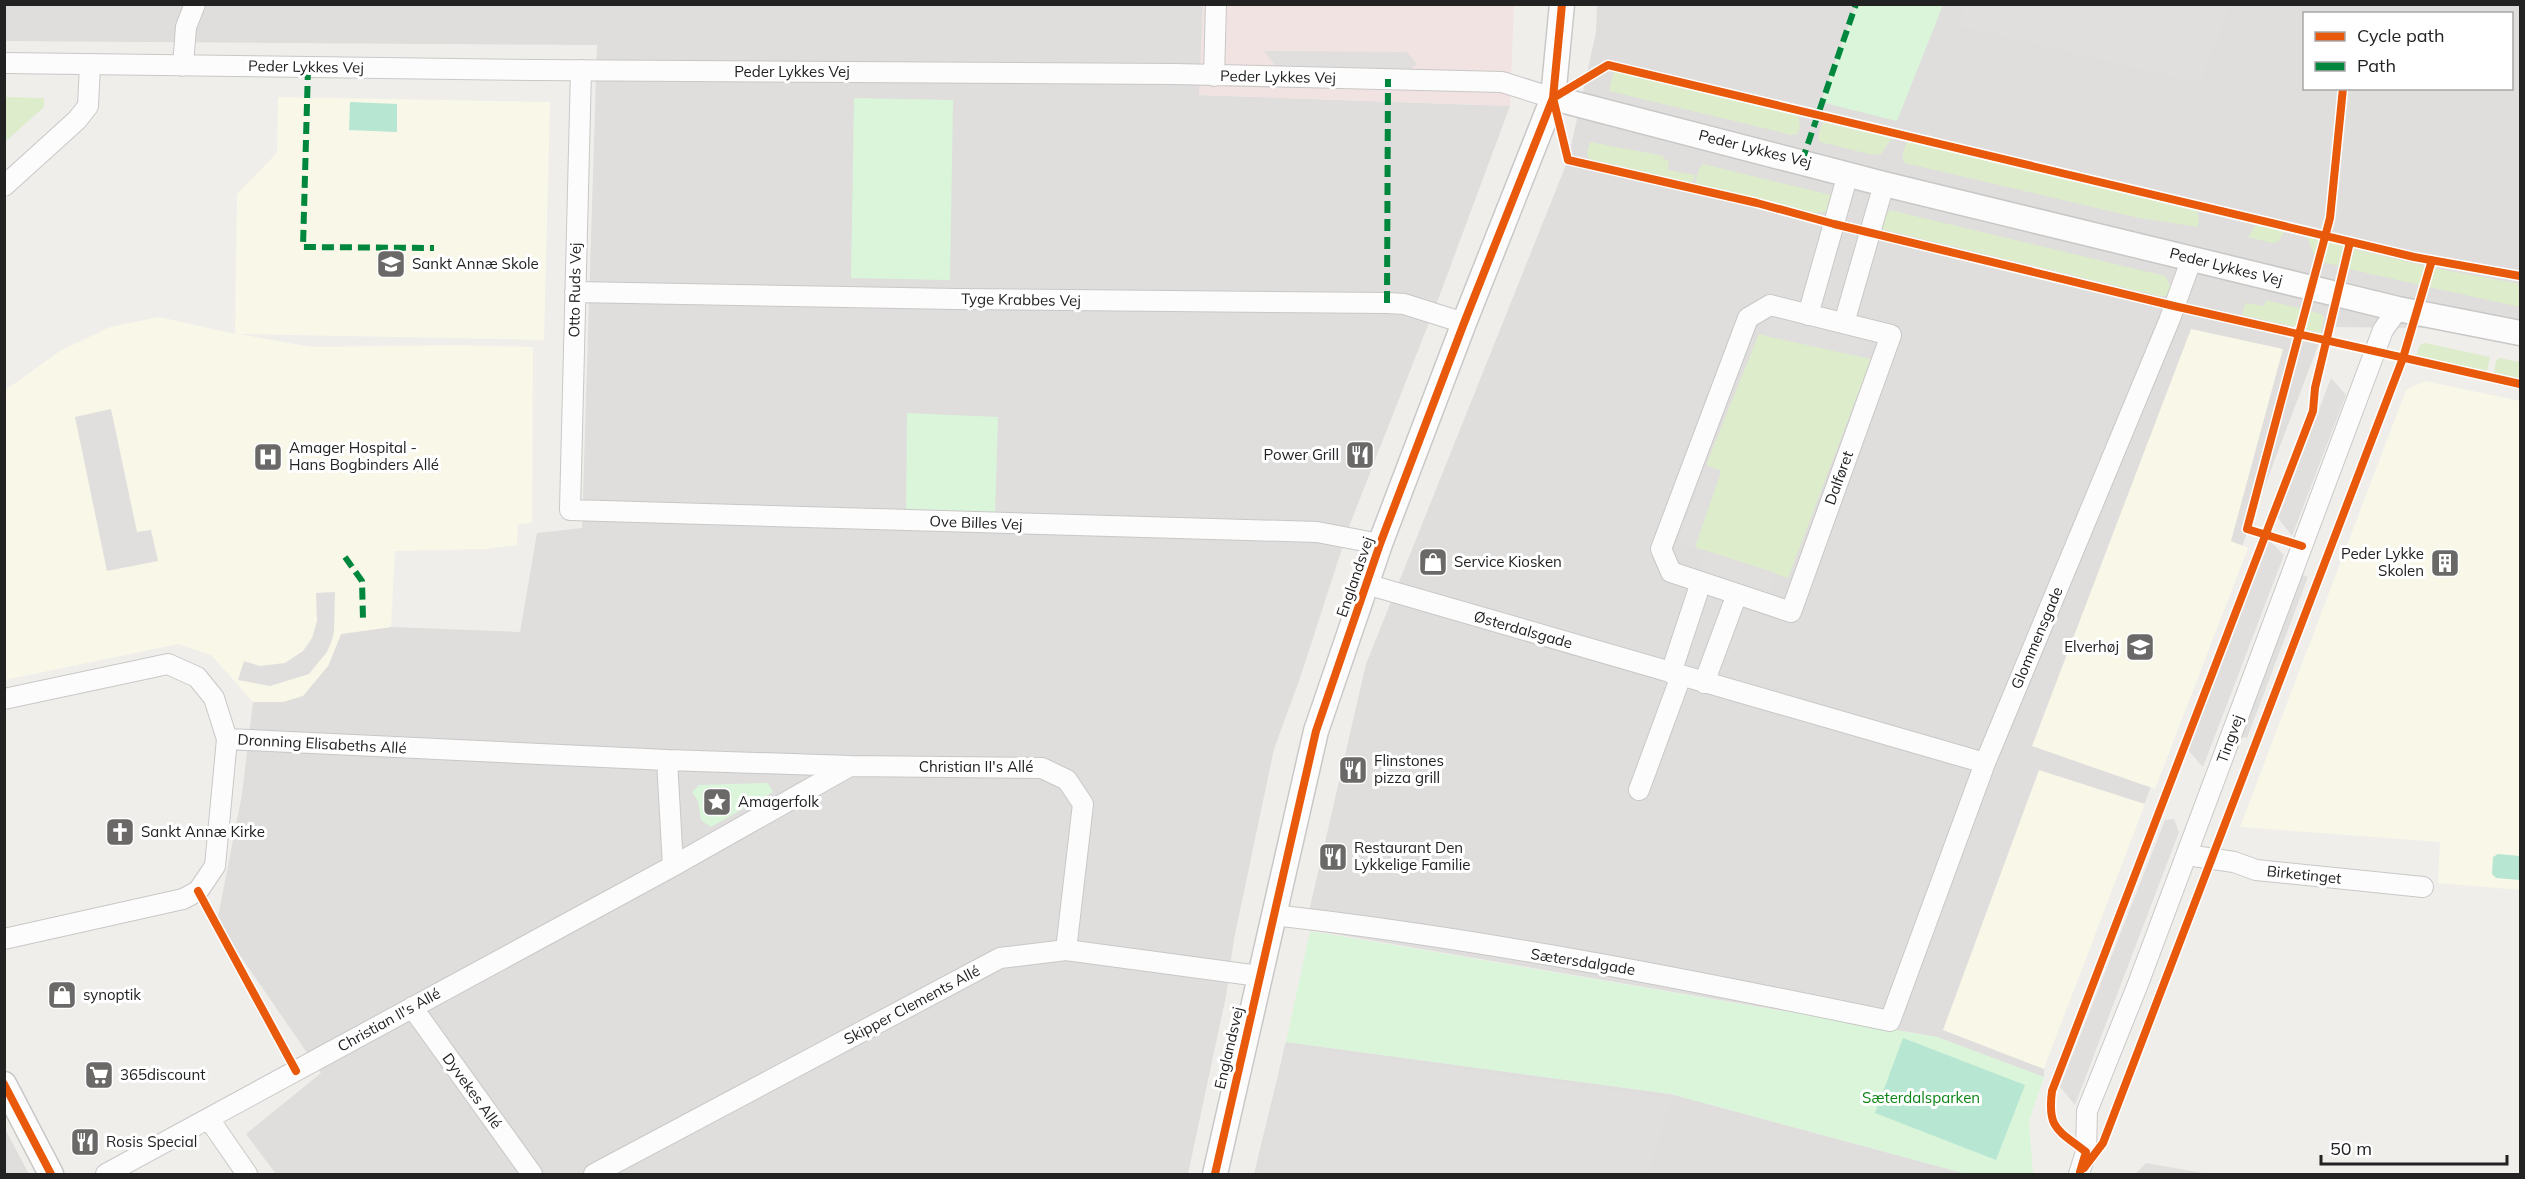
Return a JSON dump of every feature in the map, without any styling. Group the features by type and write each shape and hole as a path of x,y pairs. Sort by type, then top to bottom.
{"street":[{"path":"183,66 186,27 195,4"},
{"path":"1214,76 1216,4"},
{"name":"Englandsvej","path":"1215,1174 1316,731 1380,544 1553,98 1562,4"},
{"name":"Peder Lykkes Vej","path":"4,63 1214,76 1502,82 1553,98 1884,184 2398,309 2520,333"},
{"path":"4,186 77,120 87,106 90,65"},
{"name":"Otto Ruds Vej","path":"570,510 581,70"},
{"path":"1808,315 1848,174"},
{"path":"1844,323 1884,184"},
{"name":"Glommensgade","path":"1890,1021 1985,763 2169,321 2192,258"},
{"name":"Tyge Krabbes Vej","path":"575,292 957,299 1387,303 1404,304 1464,323"},
{"name":"Dalføret","path":"1770,305 1844,323 1891,335 1791,612 1671,572 1661,549 1748,318 1770,305"},
{"name":"Tingvej","path":"2084,1174 2087,1111 2187,855 2383,330 2398,309"},
{"name":"Ove Billes Vej","path":"570,510 1317,532 1380,544"},
{"path":"1639,790 1676,674 1701,582"},
{"name":"Østerdalsgade","path":"1366,584 1985,763"},
{"path":"1704,682 1737,594"},
{"path":"4,699 168,664 197,677 214,698 227,739"},
{"name":"Dronning Elisabeths Allé","path":"4,939 183,899 198,891 215,866 227,739 667,760"},
{"path":"667,760 673,866"},
{"name":"Christian II's Allé","path":"667,760 850,766 1041,768 1067,780 1083,804 1066,950"},
{"name":"Christian II's Allé","path":"106,1174 673,866 850,766"},
{"name":"Birketinget","path":"2187,855 2234,862 2256,870 2423,887"},
{"name":"Sætersdalgade","path":"1273,915 1415,934 1648,973 1890,1021"},
{"name":"Skipper Clements Allé","path":"594,1174 1000,958 1066,950 1259,976"},
{"name":"Dyvekes Allé","path":"412,1007 532,1174"},
{"path":"4,1084 51,1174"},
{"path":"209,1119 247,1174"}],"shaded area":[{"path":"5,4 1203,4 1200,95 1510,106 1439,297 1350,524 1300,678 1274,749 1234,939 1226,996 1188,1174 276,1174 246,1134 321,1073 217,922 242,794 253,702 283,702 328,666 341,634 391,627 520,632 537,533 582,528 597,45 5,41"},
{"path":"1965,4 2230,5 2200,83 1957,25"},
{"path":"1203,5 1514,5 1510,106 1199,95"},
{"path":"1597,5 2520,5 2520,329 2325,327 2044,1069 2044,1077 1937,1037 1305,929 1366,664 1568,160 1596,32"},
{"path":"1264,51 1407,52 1417,64 1411,69 1277,68"},
{"name":"Amager Hospital - Hans Bogbinders Allé","path":"278,97 550,102 544,340 239,334 312,347 457,345 533,347 532,523 518,524 517,545 487,549 395,551 391,627 341,634 328,666 303,696 283,702 253,702 211,655 178,644 5,680 4,391 60,351 110,327 159,317 235,334 237,194 277,153"},
{"path":"1771,316 1868,339 1862,357 1766,336"},
{"name":"Elverhøj","path":"2191,329 2283,349 2231,541 2248,548 2155,789 2032,746"},
{"path":"2331,378 2346,395 2292,536 2278,518"},
{"path":"2425,381 2520,401 2520,890 2438,883 2440,842 2240,827 2406,390"},
{"path":"111,409 137,532 151,530 158,561 107,571 75,417"},
{"path":"1706,465 1721,471 1695,547 1679,542"},
{"path":"2269,540 2284,555 2203,767 2188,750"},
{"path":"1704,550 1776,573 1771,591 1699,568"},
{"path":"2299,574 2308,577 2247,738 2239,736"},
{"path":"335,592 332,640 327,652 309,674 270,686 238,680 244,661 260,666 285,663 303,651 312,638 317,621 316,593"},
{"path":"2039,770 2145,804 2044,1069 1943,1030"},
{"path":"2174,819 2179,832 2075,1105 2060,1087 2165,820"},
{"path":"1286,1042 1671,1094 1967,1174 1254,1174"},
{"path":"1285,1044 1671,1099 1648,1174 1259,1174"},
{"path":"5,1129 29,1174 5,1174"},
{"path":"2146,1163 2209,1174 2136,1173"}],"green space":[{"path":"1856,5 1943,5 1897,121 1821,102"},
{"path":"1614,71 1798,114 1800,128 1797,134 1792,135 1609,91"},
{"path":"5,97 44,98 44,107 5,142"},
{"path":"854,98 953,100 950,280 851,278"},
{"path":"350,102 397,104 397,132 349,130"},
{"path":"1831,122 1893,136 1881,154 1873,155 1820,142 1818,137 1822,123"},
{"path":"1910,140 2197,211 2198,227 2139,218 1905,163 1902,158 1906,143"},
{"path":"1590,142 1664,156 1663,159 1669,160 1668,170 1695,175 1692,183 1589,159 1587,155"},
{"path":"1703,164 1831,195 1831,211 1816,213 1695,184 1699,169"},
{"path":"1890,210 2165,276 2170,285 2168,296 2159,296 1881,229 1883,217"},
{"path":"2260,225 2285,231 2278,242 2272,243 2248,237 2255,226"},
{"path":"2307,237 2344,246 2340,266 2317,261"},
{"path":"2354,249 2425,266 2420,285 2349,269"},
{"path":"2434,268 2520,284 2520,307 2429,287"},
{"path":"2266,300 2322,314 2324,318 2321,333 2242,315 2245,303 2264,306"},
{"path":"1759,334 1871,359 1788,578 1695,547 1721,471 1706,465"},
{"path":"2425,343 2490,357 2487,371 2416,356 2420,345"},
{"path":"2499,358 2520,362 2520,378 2494,373 2496,361"},
{"path":"907,413 998,417 995,517 906,512"},
{"path":"768,783 773,792 711,827 701,820 698,801 692,792 699,785"},
{"path":"2498,854 2520,856 2520,880 2496,878 2492,874 2493,857"},
{"name":"Sæterdalsparken","path":"1310,931 1937,1037 2044,1077 2029,1121 2033,1174 1967,1174 1671,1094 1286,1042"},
{"path":"1903,1038 2025,1085 1996,1160 1875,1113"}],"marked path":[{"path":"1802,161 1856,4"},
{"path":"308,68 303,247 434,248"},
{"path":"1387,303 1388,79"},
{"path":"345,557 362,581 363,619"}],"cycle path":[{"path":"1215,1174 1316,731 1380,544 1553,98 1562,4"},
{"path":"1553,98 1608,65 2414,257 2520,276"},
{"path":"2302,546 2247,529 2330,218 2343,90"},
{"path":"1553,98 1568,160 1757,203 1834,224 2174,306 2520,384"},
{"path":"2080,1172 2086,1152 2068,1139 2053,1121 2052,1091 2313,411 2315,388 2350,242"},
{"path":"2084,1168 2103,1143 2403,358 2432,260"},
{"path":"198,891 296,1071"},
{"path":"4,1084 51,1174"}],"place":[{"name":"Sankt Annæ Skole","path":"391,264"},
{"name":"Power Grill","path":"1360,455"},
{"name":"Amager Hospital - Hans Bogbinders Allé","path":"268,457"},
{"name":"Service Kiosken","path":"1433,562"},
{"name":"Peder Lykke Skolen","path":"2445,563"},
{"name":"Elverhøj","path":"2140,647"},
{"name":"Flinstones pizza grill","path":"1353,770"},
{"name":"Amagerfolk","path":"717,802"},
{"name":"Sankt Annæ Kirke","path":"120,832"},
{"name":"Restaurant Den Lykkelige Familie","path":"1333,857"},
{"name":"synoptik","path":"62,995"},
{"name":"365discount","path":"99,1075"},
{"name":"Rosis Special","path":"85,1142"}]}
